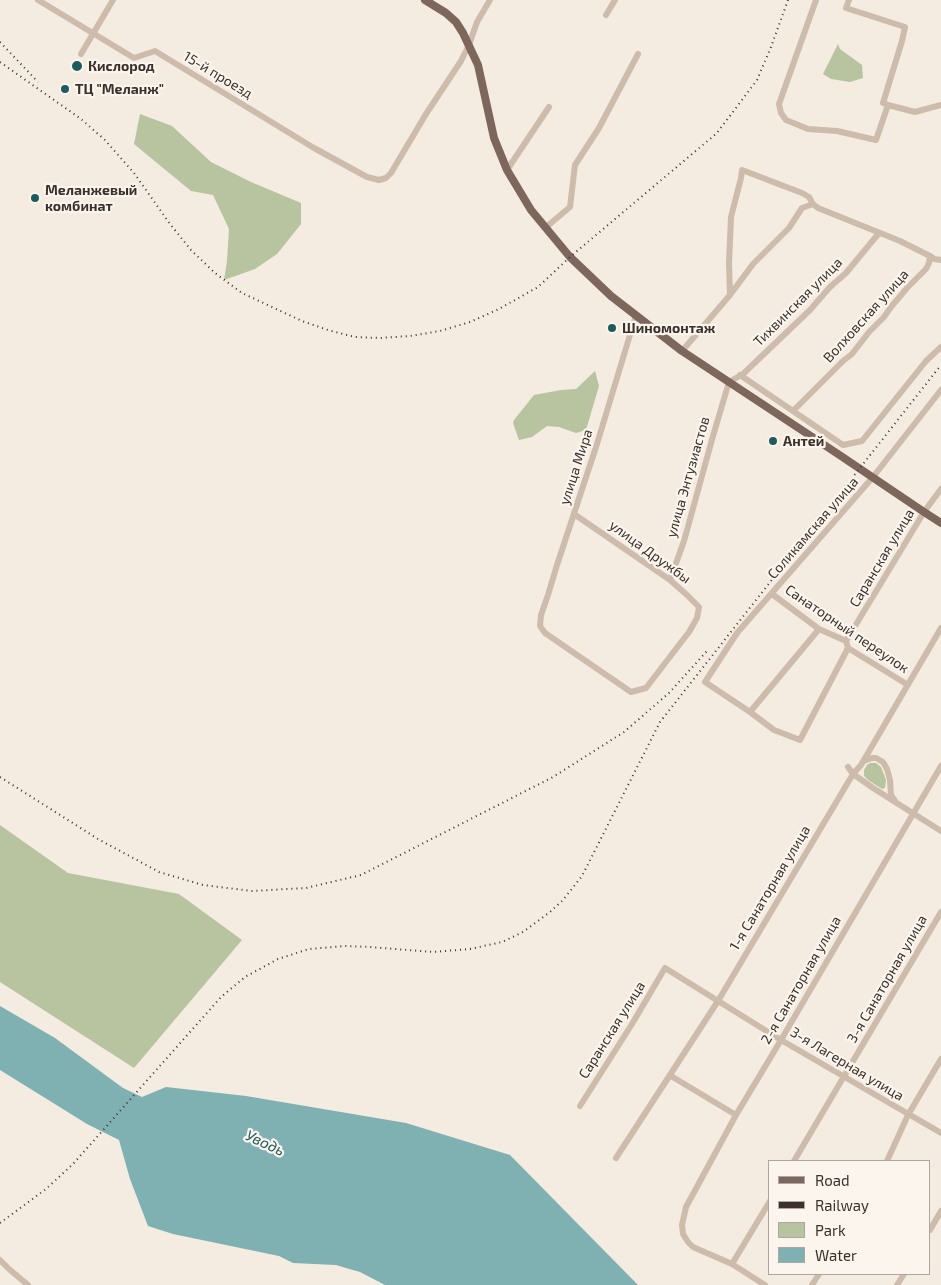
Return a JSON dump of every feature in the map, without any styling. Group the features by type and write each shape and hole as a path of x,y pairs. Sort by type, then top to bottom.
{"main road":[{"path":"425,0 446,13 456,22 469,44 478,65 494,138 507,170 527,204 570,257 611,296 682,351 941,523"}],"street":[{"name":"15-й проезд","path":"38,0 134,58 155,51 314,148 367,177 379,180 386,178 391,173 426,114 461,61 469,44"},
{"path":"81,54 113,0"},
{"path":"469,44 477,22 490,0"},
{"path":"606,15 615,0"},
{"path":"816,0 779,104 781,113 786,120 808,129 837,131 876,140 888,105"},
{"path":"849,0 846,8 905,27 883,103 915,112 941,105"},
{"path":"545,228 570,207 575,166 599,128 638,54"},
{"path":"507,170 549,108"},
{"path":"730,295 731,217 742,170 802,192 818,208 900,241 934,259 941,260"},
{"path":"682,351 730,295 753,264 789,228 802,208 813,204"},
{"name":"Тихвинская улица","path":"729,382 740,376 810,310 830,287 846,273 879,234"},
{"name":"Волховская улица","path":"793,411 842,361 852,354 906,288 926,269 930,256"},
{"name":"улица Мира","path":"631,692 545,633 540,626 541,615 636,315"},
{"path":"740,376 843,445 862,441 926,361 941,347"},
{"name":"улица Энтузиастов","path":"670,580 684,541 712,436 729,382"},
{"name":"Соликамская улица","path":"750,712 705,682 737,633 873,477 941,390"},
{"name":"Саранская улица","path":"750,712 774,730 800,740 847,644 924,512 941,488"},
{"name":"улица Дружбы","path":"574,514 670,580 699,607 697,618 646,688 631,692"},
{"name":"Санаторный переулок","path":"772,594 819,629 847,644 908,685"},
{"name":"1-я Санаторная улица","path":"616,1158 718,1001 852,774 861,765 941,628"},
{"path":"750,712 819,629"},
{"path":"864,782 859,774 864,761 876,758 883,762 890,780 892,795 896,802"},
{"name":"2-я Санаторная улица","path":"732,1264 693,1247 688,1242 683,1234 682,1225 686,1207 736,1115 941,766"},
{"path":"848,767 852,774 941,831"},
{"name":"3-я Санаторная улица","path":"795,1160 941,912"},
{"name":"Саранская улица","path":"580,1106 665,968"},
{"name":"3-я Лагерная улица","path":"665,968 781,1040 941,1134"},
{"path":"886,1160 908,1115 941,1059"},
{"path":"671,1076 736,1115"},
{"path":"766,1285 732,1264 768,1204"},
{"path":"931,1228 941,1211"},
{"path":"0,1260 28,1285"}],"green space":[{"path":"838,44 840,49 862,65 863,78 850,82 831,79 823,74"},
{"path":"140,114 172,126 211,162 251,182 301,203 301,224 277,254 255,269 224,280 229,229 213,195 191,191 134,144"},
{"path":"595,371 599,386 586,430 576,433 559,427 547,426 532,437 519,440 513,423 514,420 534,395 576,389"},
{"path":"870,763 876,763 881,767 886,780 885,788 882,789 864,776 864,770"},
{"path":"0,825 68,873 179,894 242,940 134,1068 0,982"}],"water":[{"name":"Уводь","path":"0,1006 55,1038 123,1088 142,1097 166,1087 246,1096 406,1123 510,1155 638,1285 385,1285 360,1272 336,1265 293,1263 279,1256 173,1234 148,1226 130,1179 119,1140 87,1124 0,1070"}],"railway":[{"path":"0,62 81,119 105,140 134,173 191,250 215,273 242,293 302,321 355,337 410,336 440,331 470,322 499,309 538,287 570,257 717,133 757,80 788,0"},
{"path":"0,42 38,82"},
{"path":"0,1223 46,1189 73,1164 221,997 245,977 278,959 309,949 345,946 433,952 470,949 502,942 523,932 550,912 563,900 582,876 660,722 941,365"},
{"path":"0,777 98,839 159,872 203,885 252,891 306,888 361,875 553,777 624,732 669,693 707,651"}],"place":[{"name":"Кислород","path":"77,66"},
{"name":"ТЦ \"Меланж\"","path":"65,89"},
{"name":"Меланжевый комбинат","path":"35,198"},
{"name":"Шиномонтаж","path":"612,328"},
{"name":"Антей","path":"773,441"}]}
